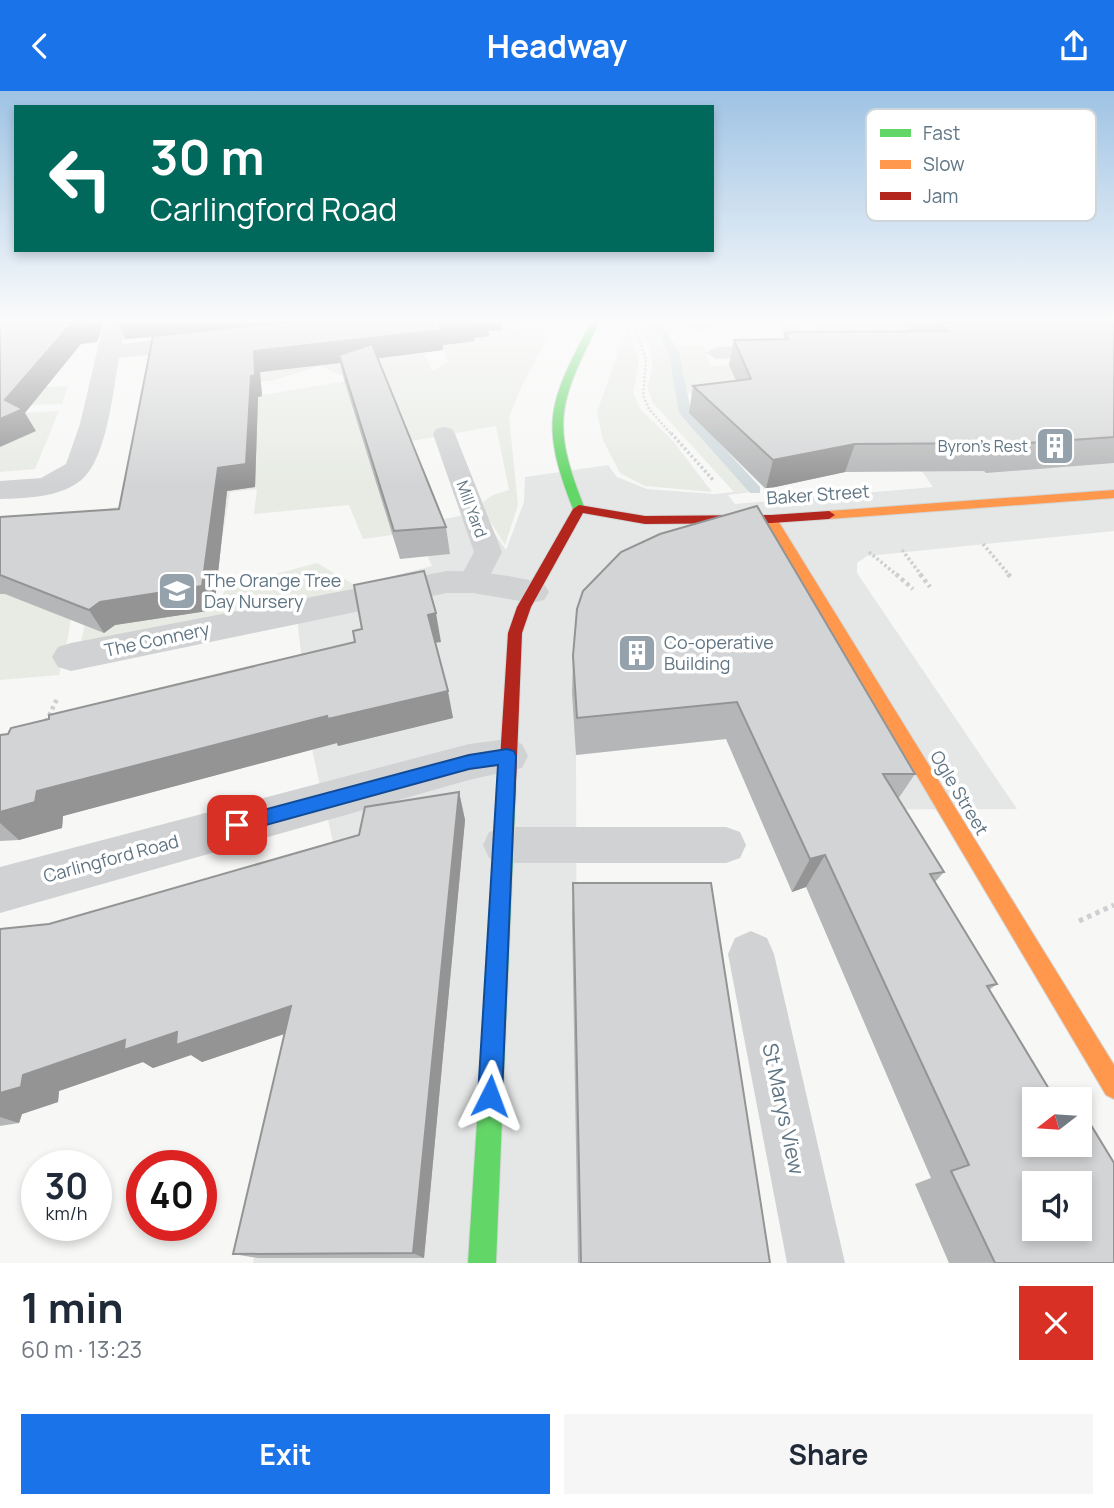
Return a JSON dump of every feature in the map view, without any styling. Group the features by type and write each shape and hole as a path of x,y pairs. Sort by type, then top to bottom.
{"street":[{"path":"0,490 41,488 68,476 78,468 83,460 103,377"},
{"path":"482,1263 515,633 533,592 579,509 564,474 555,440 557,403 569,377"},
{"name":"Baker Street","path":"579,509 645,520 771,519 1114,494"},
{"name":"Ogle Street","path":"771,519 1114,1087"},
{"name":"The Connery","path":"71,657 427,585 473,582 533,592"},
{"name":"Carlingford Road","path":"0,890 458,764 507,756"}],"lane":[{"name":"Mill Yard","path":"444,434 488,552 473,582"},
{"path":"503,845 726,845"},
{"name":"St Marys View","path":"751,954 816,1263"}],"path":[{"path":"642,377 642,396 649,409 722,491"},
{"path":"979,540 1012,579"},
{"path":"900,548 930,587"},
{"path":"1079,921 1114,905"}],"shaded area":[{"path":"214,377 285,377 274,380 213,388"},
{"path":"344,377 526,377 509,417 518,505 505,545 485,513 483,502 493,495 509,490 496,426 406,442 355,412 390,528 421,531 363,539 349,505 254,514 257,489 230,492 220,552 214,553 214,610 227,587 317,563 355,585 355,594 79,651 110,508 135,504 234,400 352,380"},
{"path":"609,377 636,377 633,392 641,410 673,441 712,492 645,486 620,473 603,440 597,412"},
{"path":"650,377 734,377 740,392 694,413 716,445 761,489 734,492 653,403 647,386","holes":["688,393 691,393 693,411"]},
{"path":"854,377 1114,377 1114,531 867,556 857,563 857,573 1017,809 758,810 726,739 576,755 578,1263 253,1263 335,851 313,754 295,601 432,566 414,525 480,512 506,550 524,502 525,477 608,465 617,477 647,489 714,494 760,490 728,495 735,504 933,487"},
{"path":"68,386 62,404 29,405 23,413 59,411 35,469 0,472 0,447 12,419 46,387"},
{"path":"693,413 734,430 791,483 765,489 709,433"},
{"path":"78,575 59,675 0,680 0,591"}],"building":[{"path":"0,377 25,377 5,400 23,409 0,419"},
{"path":"145,377 251,377 246,464 218,468 202,586 100,602 89,610 0,575 0,517 119,509"},
{"path":"346,377 385,377 446,527 394,531"},
{"path":"750,377 1114,377 1114,437 1000,445 855,444 773,460 693,386 751,379"},
{"path":"757,506 915,774 883,774 944,872 930,874 997,984 987,986 1048,1087 1022,1087 1022,1157 1092,1157 1092,1127 1114,1163 1114,1263 995,1263 951,1171 969,1165 825,855 810,859 737,702 577,718 573,656 577,609 583,591 621,552 660,534"},
{"path":"424,571 436,613 428,615 448,691 328,719 327,716 37,791 35,802 0,812 0,735 8,734 11,728 49,719 49,715 355,642 353,631 362,629 354,585"},
{"path":"459,792 413,1253 233,1254 291,1006 176,1045 177,1032 124,1050 125,1040 23,1075 21,1087 0,1093 0,929 49,924 359,835 365,807"},
{"path":"573,883 711,883 770,1263 581,1263"}],"waterway":[{"path":"678,377 685,413 755,490"}],"traffic: fast":[{"path":"569,377 557,413 557,432 567,478 579,509"},
{"path":"482,1263 506,807"}],"traffic: slow":[{"path":"829,515 1114,494"},
{"path":"771,519 1114,1087"}],"traffic: jam":[{"path":"579,509 645,520 771,519 829,515"},
{"path":"506,807 515,633 524,607 579,509"}],"place":[{"name":"Byron's Rest","path":"1055,446"},
{"name":"The Orange Tree Day Nursery","path":"177,591"},
{"name":"Co-operative Building","path":"637,653"}],"route":[{"path":"237,825 469,762 507,756 490,1096"}]}
